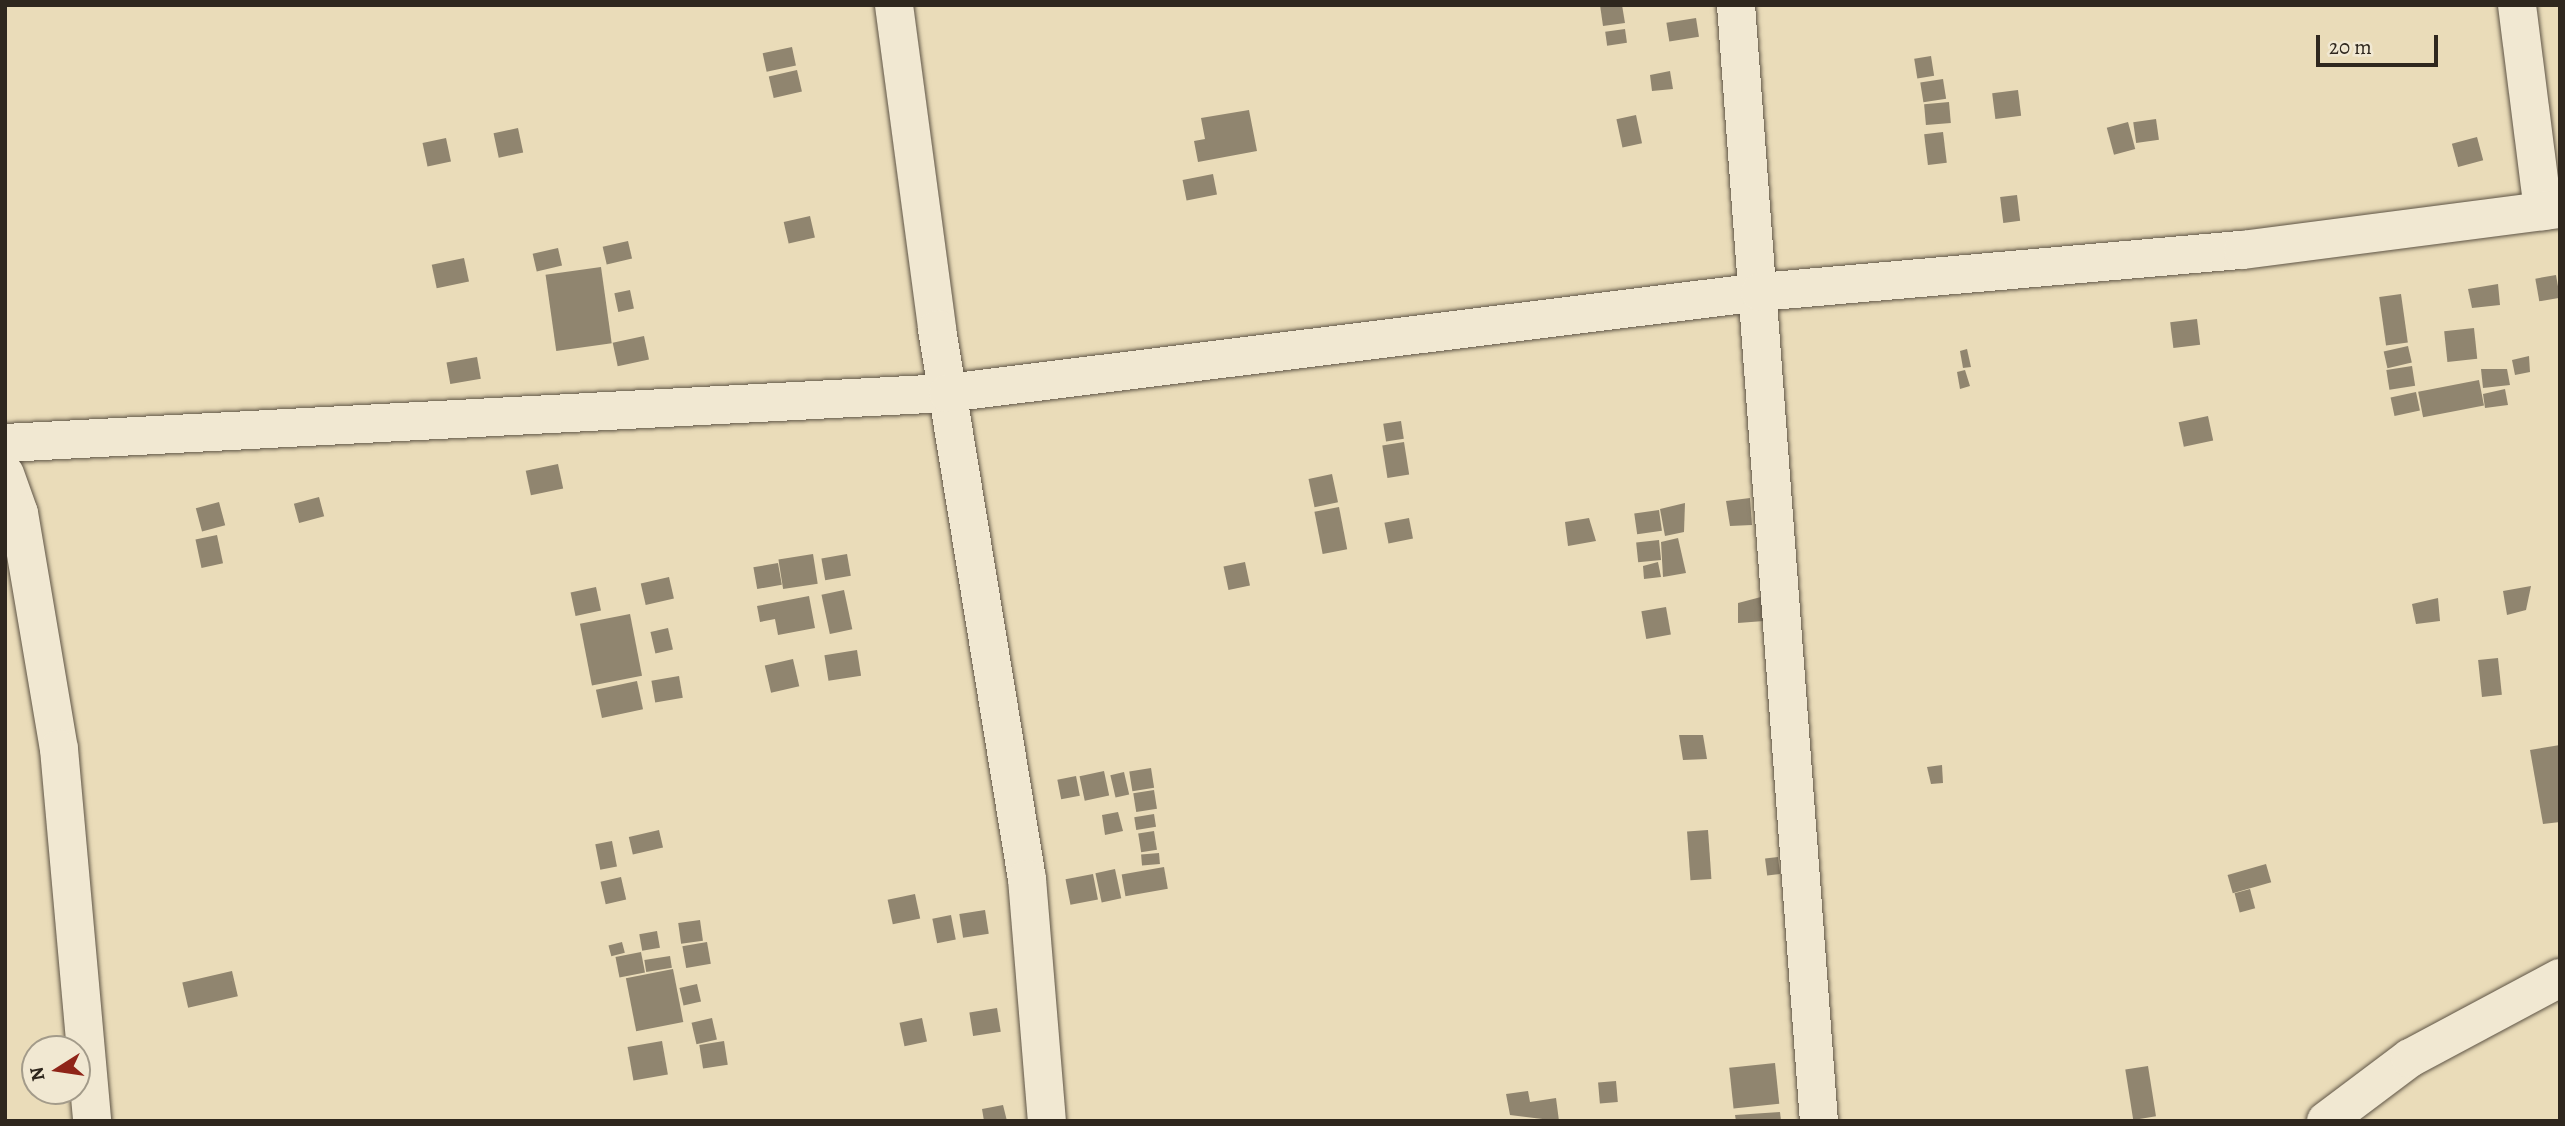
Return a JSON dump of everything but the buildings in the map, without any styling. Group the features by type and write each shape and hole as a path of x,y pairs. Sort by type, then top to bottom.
{"street":[{"path":"894,5 948,393 1027,879 1047,1121"},
{"path":"1735,5 1760,292 1819,1121"},
{"path":"5,443 948,393 1760,292 2243,250 2551,210 2517,5"},
{"path":"5,474 19,513 59,749 92,1121"},
{"path":"2326,1121 2410,1058 2560,978"}]}
